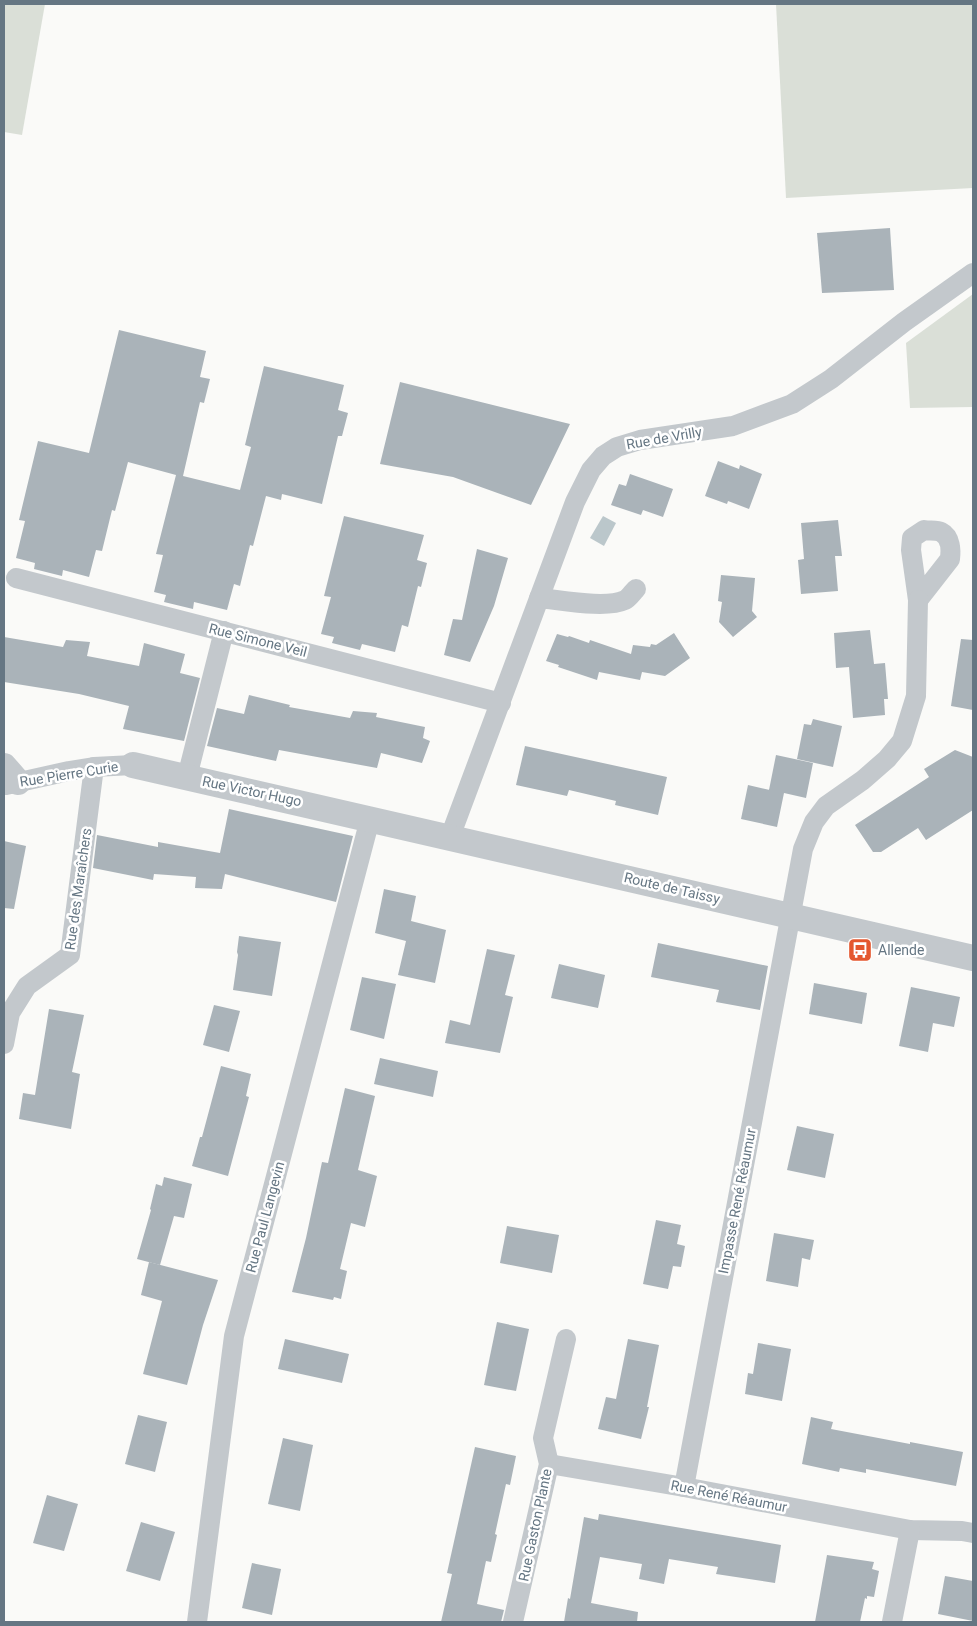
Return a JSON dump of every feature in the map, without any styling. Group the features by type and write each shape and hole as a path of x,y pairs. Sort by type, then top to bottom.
{"street":[{"name":"Rue de Vrilly","path":"450,837 575,502 592,470 603,456 617,447 640,440 733,426 792,404 831,379 904,322 973,273"},
{"name":"Rue Simone Veil","path":"16,578 501,702"},
{"path":"539,598 605,604 627,599 636,589"},
{"name":"Impasse René Réaumur","path":"684,1487 803,849 814,822 826,806 863,780 887,759 902,741 916,696 918,600"},
{"path":"187,777 224,632"},
{"name":"Rue Victor Hugo","path":"134,765 370,819"},
{"name":"Rue Pierre Curie","path":"8,778 94,767 134,765"},
{"name":"Rue des Maraîchers","path":"4,1044 10,1013 27,986 70,955 94,767"},
{"name":"Route de Taissy","path":"370,819 973,958"},
{"name":"Rue Paul Langevin","path":"197,1622 234,1336 370,819"},
{"name":"Rue Gaston Plante","path":"513,1622 549,1464 543,1438 566,1339"},
{"name":"Rue René Réaumur","path":"549,1464 684,1487 910,1530 973,1533"},
{"path":"892,1622 910,1530"}],"shaded area":[{"path":"4,4 45,4 22,135 4,132"},
{"path":"776,4 973,4 973,188 786,198"},
{"path":"973,294 973,407 910,408 906,343"},
{"path":"603,516 616,523 604,546 590,538"}],"building":[{"path":"890,228 894,290 822,293 817,233"},
{"path":"119,330 206,351 200,377 210,379 204,403 200,402 183,476 240,490 251,447 245,445 264,366 344,385 338,410 348,413 342,436 338,436 322,504 282,494 281,500 266,496 253,546 250,545 240,586 234,584 227,610 194,602 193,609 164,602 166,595 154,592 163,555 156,554 176,475 128,462 115,511 112,510 102,551 96,550 89,577 63,570 62,576 34,569 35,563 16,558 25,521 19,520 38,441 89,453"},
{"path":"400,382 570,424 531,505 453,477 380,464"},
{"path":"718,461 739,469 740,465 762,474 749,509 728,501 727,504 705,496"},
{"path":"630,474 673,489 663,517 643,510 641,515 611,505 619,484 626,486"},
{"path":"344,516 424,535 417,560 427,563 421,587 418,586 408,627 402,625 395,652 362,644 360,650 332,643 334,637 321,634 331,597 324,596"},
{"path":"838,520 842,556 835,556 838,591 801,594 798,560 804,559 801,523"},
{"path":"477,549 508,558 494,606 470,662 444,655 453,619 462,620"},
{"path":"721,575 755,578 752,611 757,617 733,637 719,622 722,602 718,601"},
{"path":"870,630 874,664 885,663 888,699 884,699 885,715 853,718 849,667 836,668 834,633"},
{"path":"674,633 690,658 665,676 642,672 640,680 599,672 597,680 546,661 557,634 589,643 590,640 631,654 633,645 650,647 651,644 656,645"},
{"path":"4,637 63,647 66,640 90,642 87,656 139,666 144,643 185,654 180,673 200,678 184,741 123,729 129,706 79,694 4,682"},
{"path":"961,639 973,640 973,710 951,706"},
{"path":"249,695 290,705 289,707 350,718 353,711 377,713 376,717 425,727 423,738 430,741 422,763 381,753 377,768 279,750 276,761 207,746 217,708 244,714"},
{"path":"813,719 842,726 833,767 797,759 804,724 811,725"},
{"path":"525,746 667,777 658,815 615,805 616,801 569,790 567,796 516,785"},
{"path":"955,750 973,757 973,810 926,840 918,828 881,852 873,852 855,825 929,777 924,769"},
{"path":"776,755 813,763 806,798 784,793 777,827 741,819 748,785 769,790"},
{"path":"229,809 353,836 336,902 225,874 222,889 195,888 196,877 154,874 153,880 93,868 97,835 158,847 158,842 220,853"},
{"path":"4,841 26,846 14,909 4,908"},
{"path":"384,889 416,896 411,921 446,930 435,983 398,975 406,941 375,933"},
{"path":"239,936 281,942 272,996 233,990"},
{"path":"658,943 768,966 760,1010 716,1002 719,990 651,977"},
{"path":"487,949 515,955 505,995 513,997 500,1053 445,1043 450,1020 470,1025"},
{"path":"559,964 605,975 598,1008 551,998"},
{"path":"362,977 396,984 384,1039 350,1030"},
{"path":"814,983 867,993 862,1024 809,1014"},
{"path":"911,987 960,997 954,1027 933,1023 928,1052 899,1046"},
{"path":"214,1005 240,1011 229,1052 203,1045"},
{"path":"49,1009 84,1015 72,1072 80,1074 71,1129 19,1119 23,1093 35,1095"},
{"path":"380,1058 438,1071 433,1097 374,1084"},
{"path":"221,1066 251,1074 246,1096 249,1097 228,1176 192,1166 200,1137 202,1137"},
{"path":"345,1088 375,1096 358,1170 377,1176 365,1227 351,1223 340,1269 347,1271 341,1299 334,1297 333,1300 292,1292 322,1162 328,1163"},
{"path":"797,1126 834,1134 825,1178 787,1170"},
{"path":"164,1177 192,1184 184,1218 174,1216 160,1265 137,1259 151,1210 156,1184 162,1186"},
{"path":"656,1220 681,1225 677,1244 685,1246 681,1267 673,1266 668,1289 643,1284"},
{"path":"507,1226 559,1235 552,1273 500,1263"},
{"path":"774,1233 814,1240 810,1260 802,1258 798,1287 766,1281"},
{"path":"149,1262 218,1280 203,1325 187,1385 143,1374 162,1301 141,1295"},
{"path":"497,1322 529,1329 516,1391 484,1385"},
{"path":"285,1339 349,1354 342,1383 278,1369"},
{"path":"628,1339 659,1345 647,1407 649,1407 641,1439 598,1429 606,1397 616,1399"},
{"path":"758,1343 791,1349 782,1401 745,1394 748,1373 753,1374"},
{"path":"138,1415 167,1422 155,1472 125,1464"},
{"path":"811,1417 833,1422 831,1429 963,1452 956,1486 866,1469 866,1473 840,1468 839,1472 802,1464"},
{"path":"283,1438 313,1445 300,1511 268,1504"},
{"path":"475,1447 516,1456 510,1485 506,1484 491,1562 486,1561 477,1604 504,1610 501,1622 441,1622 452,1574 447,1573"},
{"path":"47,1495 78,1504 64,1551 33,1543"},
{"path":"599,1514 781,1545 775,1583 716,1574 718,1567 669,1559 664,1584 639,1579 642,1564 600,1557 591,1603 638,1612 637,1622 564,1622 568,1598 570,1599 584,1517 598,1520"},
{"path":"141,1522 175,1532 160,1581 126,1571"},
{"path":"827,1555 874,1562 872,1569 879,1571 874,1597 867,1596 867,1599 865,1598 860,1622 815,1622"},
{"path":"252,1563 281,1569 272,1615 242,1608"},
{"path":"945,1576 973,1581 973,1621 938,1614"}],"place":[{"name":"Allende","path":"860,950"}]}
